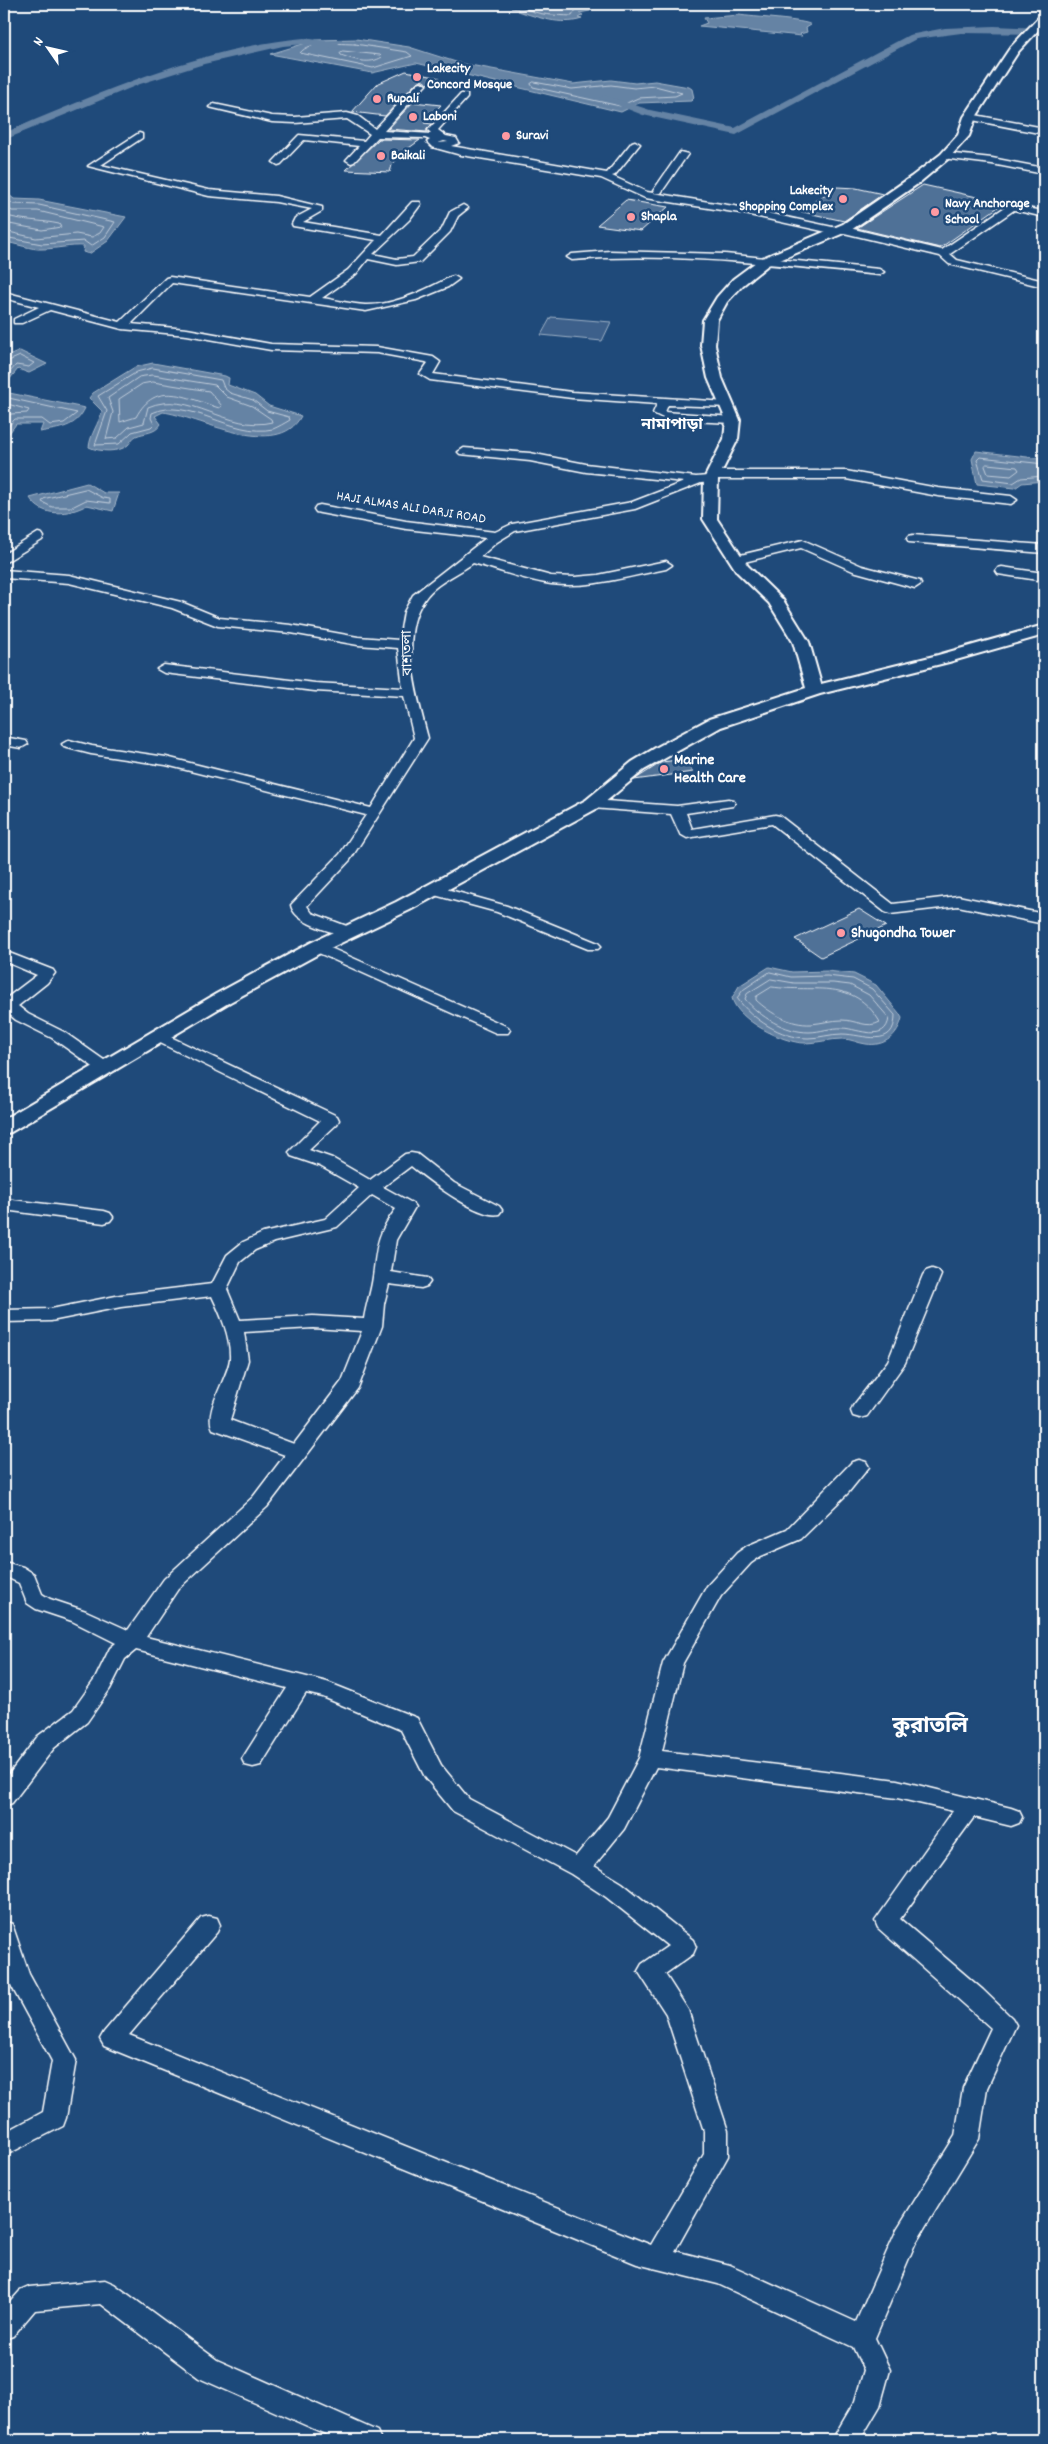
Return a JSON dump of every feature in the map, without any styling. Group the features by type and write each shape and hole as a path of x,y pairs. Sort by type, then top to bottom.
{"street":[{"path":"815,690 801,642 775,600 742,569 710,519 708,478 731,439 730,412 715,378 708,345 710,320 722,300 738,282 764,262 841,229 915,180 944,156 963,136 970,116 1014,50 1043,18"},
{"path":"351,160 421,85"},
{"path":"438,142 433,130 464,96"},
{"path":"214,107 250,115 295,120 338,115 347,116 356,118 376,134 427,135 461,152 596,167 658,191 701,201"},
{"path":"970,116 1044,130"},
{"path":"139,136 93,166 209,193 276,199 315,207 318,209 297,224 384,238"},
{"path":"278,162 302,137 366,144"},
{"path":"533,161 515,167 442,158 427,153 426,148 438,142 452,140 454,144 603,175 645,195 744,208 841,229 944,254 953,262 1044,284"},
{"path":"612,173 635,144"},
{"path":"658,191 683,154"},
{"path":"944,156 992,161 1044,171"},
{"path":"628,187 639,183"},
{"path":"311,301 352,272 416,204"},
{"path":"944,254 1012,206 1044,214"},
{"path":"366,255 397,262 416,260 446,230 454,214 463,208"},
{"path":"572,256 610,254 725,257 879,272"},
{"path":"122,326 170,280 366,308 379,307 417,295 454,279"},
{"path":"4,295 122,326 187,332 271,347 377,350 434,362 426,374 430,377 572,395 664,400 659,413 667,417 730,412"},
{"path":"18,321 48,306"},
{"path":"464,452 530,457 586,468 708,478 846,476 938,492 1011,500"},
{"name":"বাশতলা","path":"348,931 307,916 300,911 300,905 345,857 421,738 410,692 405,645 408,613 418,597 497,536 512,528 537,521 594,514 635,504 708,478"},
{"name":"HAJI ALMAS ALI DARJI ROAD","path":"320,509 406,525 497,536"},
{"path":"4,559 38,537"},
{"path":"913,539 1044,549"},
{"path":"736,560 803,544 824,556 855,569 882,578 915,584"},
{"path":"470,558 551,580 575,581 598,579 666,565"},
{"path":"1002,571 1044,577"},
{"path":"4,574 69,579 176,605 218,622 291,629 358,640 405,645"},
{"path":"4,1128 158,1036 317,947 432,890 592,804 638,766 715,723 815,690 943,659 1044,630"},
{"path":"164,669 315,687 410,692"},
{"path":"4,741 21,744"},
{"path":"70,744 91,750 166,761 374,813"},
{"path":"592,804 677,810 728,803"},
{"path":"677,810 687,834 776,819 829,863 890,909 958,901 1044,919"},
{"path":"432,890 502,909 593,946"},
{"path":"317,947 502,1030"},
{"path":"4,956 47,973 41,980 10,1003 10,1007 22,1017 58,1035 105,1068"},
{"path":"4,1797 46,1742 80,1716 103,1683 117,1654 132,1641 171,1584 260,1502 296,1452 351,1383 373,1326 375,1304 382,1277 381,1259 396,1222 406,1207 386,1194 370,1188 326,1162 297,1152 331,1120 245,1076 158,1036"},
{"path":"296,1452 220,1424 220,1412 238,1368 234,1326 218,1289 233,1259 249,1246 269,1237 330,1223 370,1188 411,1158 448,1187 494,1210"},
{"path":"4,1204 104,1217"},
{"path":"860,1411 896,1364 932,1275"},
{"path":"382,1277 421,1282"},
{"path":"4,1316 51,1315 121,1301 218,1289"},
{"path":"234,1326 313,1322 373,1326"},
{"path":"579,1868 616,1824 650,1758 673,1663 714,1591 744,1558 754,1550 794,1534 841,1488 859,1466"},
{"path":"4,1569 16,1572 27,1579 34,1598 43,1604 79,1616 132,1641 327,1690 409,1724 433,1771 461,1805 579,1868 614,1890 685,1947 650,1971 676,2010 716,2131 716,2156 657,2259"},
{"path":"253,1759 301,1684"},
{"path":"650,1758 897,1789 1010,1817"},
{"path":"862,2338 906,2237 967,2139 976,2088 1004,2025 975,1997 886,1921 969,1806"},
{"path":"209,1925 112,2039 657,2259 721,2273 862,2338 877,2370 867,2406 845,2440"},
{"path":"4,1931 18,1976 64,2060 54,2118 4,2145"},
{"path":"4,2327 29,2299 105,2292 208,2369 368,2440"}],"shaded area":[{"path":"551,317 611,322 602,341 541,335"}],"water":[{"path":"524,4 593,4 594,6 590,11 579,13 583,15 578,18 582,19 566,22 541,18 511,8"},
{"path":"739,15 790,20 811,25 806,28 807,32 800,34 802,36 699,26 707,23 704,18"},
{"path":"356,39 409,47 459,63 573,84 611,80 635,83 655,81 689,87 692,89 694,98 691,101 639,103 621,112 416,63 372,73 270,54 316,40"},
{"path":"4,191 14,199 39,200 126,217 108,241 89,254 83,252 84,246 38,249 13,244 4,242"},
{"path":"20,351 47,364 29,373 18,369 4,386 4,358"},
{"path":"153,363 225,376 229,378 228,385 255,395 269,406 301,416 290,429 275,435 256,436 163,412 155,416 161,424 159,427 153,431 136,436 124,448 109,451 89,447 102,411 89,398 93,393 135,367"},
{"path":"4,392 85,408 77,420 61,428 40,432 43,424 16,424 4,440"},
{"path":"976,451 1044,459 1044,481 1022,483 1015,488 977,484 972,459"},
{"path":"87,483 104,493 119,493 113,511 87,505 72,511 49,512 41,509 30,498"},
{"path":"769,967 792,972 827,971 854,974 876,985 899,1013 902,1018 900,1024 890,1038 879,1044 843,1039 805,1043 774,1035 751,1022 742,1014 732,998 739,986"}],"building":[{"path":"406,71 440,78 428,84 422,80 417,82 385,116 352,112 377,84"},
{"name":"Laboni","path":"413,102 441,105 424,123 432,124 427,129 427,132 388,129"},
{"name":"Baikali","path":"379,139 420,140 402,153 392,165 390,172 346,170"},
{"name":"Navy Anchorage School","path":"923,185 1004,203 940,248 857,228"},
{"name":"Lakecity Shopping Complex","path":"837,187 856,188 883,194 844,221 799,211"},
{"name":"Shapla","path":"626,200 668,207 641,231 597,225"},
{"name":"Marine Health Care","path":"685,759 693,772 634,780 662,762"},
{"name":"Shugondha Tower","path":"859,909 886,926 821,957 795,939"}],"waterway":[{"path":"604,98 647,113 736,132 913,37 929,33 961,30 1044,31"},
{"path":"4,137 136,82 201,62 283,43 304,41 338,46"}],"place":[{"name":"Lakecity Concord Mosque","path":"417,77"},
{"name":"Rupali","path":"377,99"},
{"name":"Laboni","path":"413,117"},
{"name":"Suravi","path":"506,136"},
{"name":"Baikali","path":"381,156"},
{"name":"Lakecity Shopping Complex","path":"843,199"},
{"name":"Navy Anchorage School","path":"935,212"},
{"name":"Shapla","path":"631,217"},
{"name":"Marine Health Care","path":"664,769"},
{"name":"Shugondha Tower","path":"841,933"}],"district":[{"name":"নামাপাড়া","path":"672,425"},
{"name":"কুরাতলি","path":"930,1727"}]}
